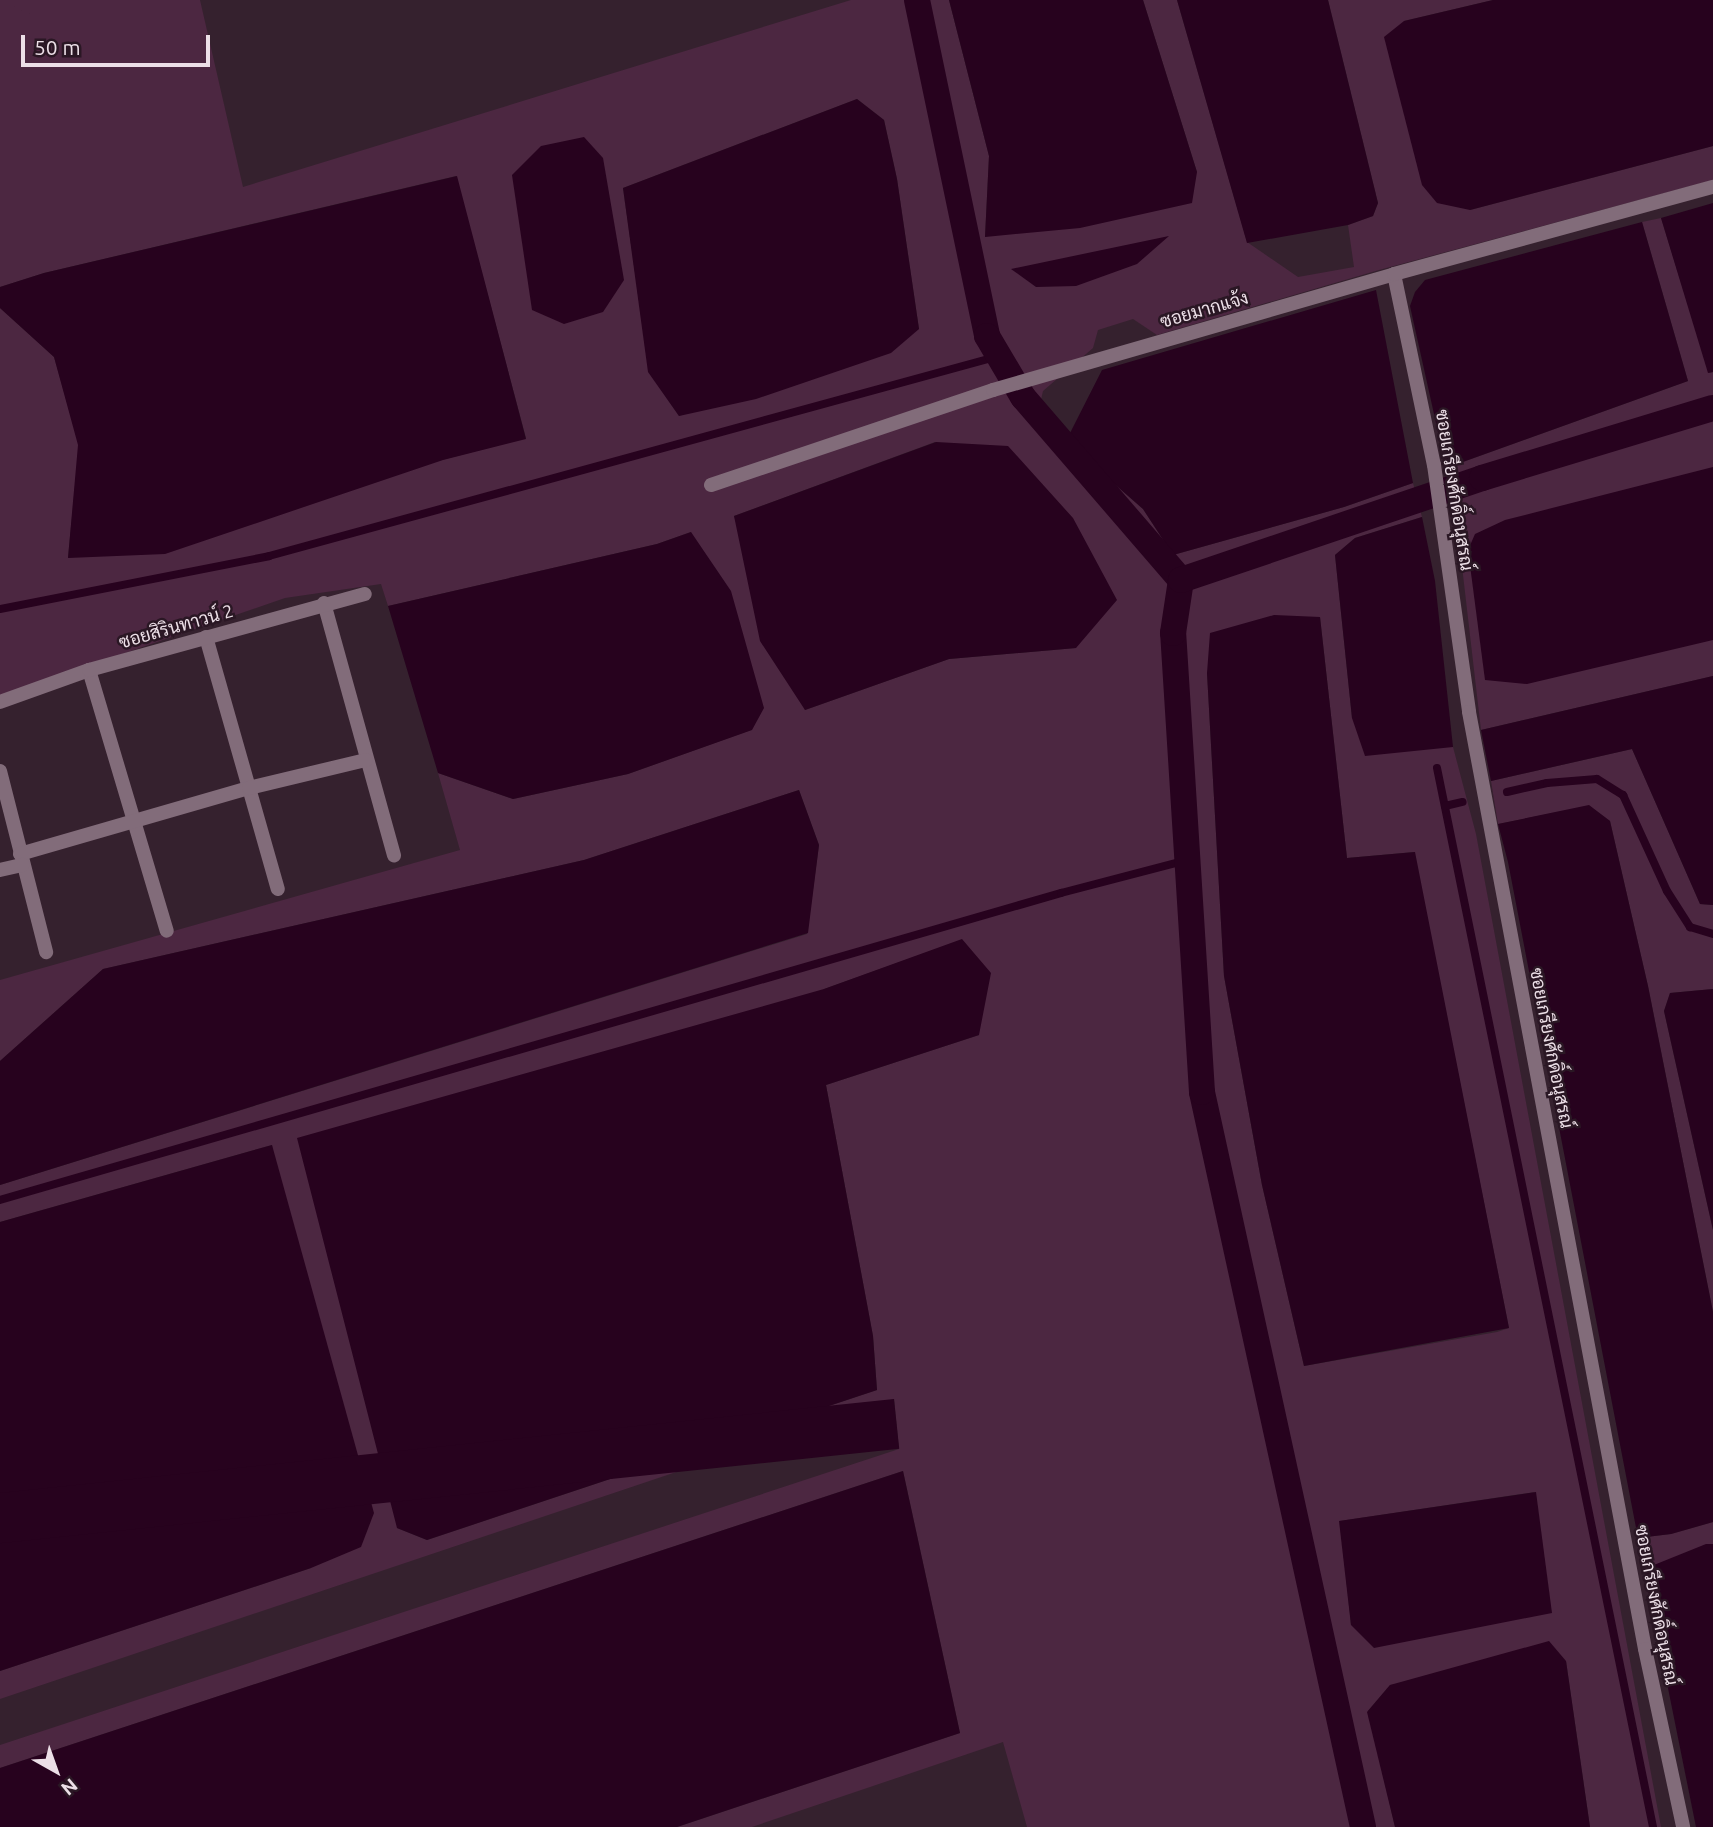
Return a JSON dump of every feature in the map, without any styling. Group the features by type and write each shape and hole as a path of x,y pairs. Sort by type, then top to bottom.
{"street":[{"name":"ซอยมากแจ้ง","path":"712,485 993,390 1394,274 1713,187"},
{"name":"ซอยเกรียงศักดิ์อนุสรณ์","path":"1394,274 1434,465 1469,712 1645,1649 1683,1827"},
{"name":"ซอยสิรินทาวน์ 2","path":"0,702 89,670 324,603 365,594"},
{"path":"324,603 394,855"},
{"path":"206,637 278,889"},
{"path":"89,670 166,931"},
{"path":"0,870 21,860 249,788 366,760"},
{"path":"0,771 46,953"}],"shaded area":[{"path":"0,0 200,0 243,187 851,0 949,0 989,156 985,237 1197,172 1143,0 1177,0 1247,242 1298,277 1354,267 1348,225 1373,216 1378,203 1328,0 1493,0 1404,21 1470,210 1713,146 1713,180 1379,270 1157,335 1133,319 1098,330 1093,348 1043,391 1040,404 1087,460 1143,509 1173,555 1344,507 1413,483 1422,517 1355,538 1335,555 1352,718 1434,747 1453,747 1476,834 1661,1827 1590,1827 1566,1661 1390,1685 1368,1711 1395,1827 1027,1827 1003,1742 752,1827 677,1827 960,1733 903,1471 0,1768 0,1745 899,1449 894,1399 0,1699 0,1671 311,1568 272,1145 0,1222 0,1185 807,934 819,845 799,790 584,860 103,969 0,1061 0,980 460,850 438,773 513,799 628,774 751,730 691,532 657,544 388,606 381,584 285,598 0,696 0,308 54,357 79,445 68,557 526,438 456,176 44,273 0,287","holes":["857,99 884,120 897,179 919,329 679,416 649,372 623,188","935,442 1076,648 949,659 805,710 734,516","1320,617 1347,858 1414,852 1509,1328 1304,1366 1262,1185 1224,976 1207,673","962,940 979,1035 826,1085 873,1336 877,1390 427,1540 397,1528 824,989","1535,1492 1351,1625 1340,1521"]},
{"path":"949,0 1143,0 1197,172 1192,203 1080,228 985,237 989,156"},
{"path":"1177,0 1328,0 1378,203 1373,216 1348,225 1247,243"},
{"path":"1493,0 1713,0 1713,146 1470,210 1437,203 1422,185 1384,37 1404,21"},
{"path":"857,99 884,120 897,179 919,329 891,353 756,399 679,416 648,372 623,188"},
{"path":"584,137 603,158 624,280 603,312 564,324 532,310 512,175 541,146"},
{"path":"457,176 526,439 443,460 165,554 68,558 78,445 54,357 0,308 0,287 44,273"},
{"path":"1713,203 1713,372 1708,373 1661,218"},
{"path":"1661,218 1709,373 1713,372 1713,676 1481,730 1455,506 1446,468 1688,381 1642,222"},
{"path":"1642,222 1688,381 1446,468 1410,306 1415,292 1425,280"},
{"path":"1169,236 1137,264 1076,286 1036,287 1011,269"},
{"path":"1376,290 1413,483 1344,507 1173,555 1143,509 1087,460 1068,437 1102,370"},
{"path":"936,442 1008,446 1073,518 1117,600 1076,648 949,659 805,710 760,641 734,516"},
{"path":"1713,467 1713,640 1527,684 1485,680 1468,550 1475,534 1505,520"},
{"path":"1422,517 1435,581 1453,747 1365,756 1352,718 1335,555 1355,538"},
{"path":"691,532 731,591 764,708 752,730 628,774 513,799 438,773 388,606 657,544"},
{"path":"1274,615 1320,617 1347,858 1415,852 1509,1328 1304,1366 1262,1185 1224,976 1207,673 1210,633"},
{"path":"1713,676 1713,905 1700,904 1632,749 1491,781 1481,730"},
{"path":"1632,749 1700,904 1713,905 1713,989 1670,993 1664,1011 1713,1230 1713,1312 1648,986 1610,821 1589,806 1498,824 1491,781"},
{"path":"799,790 819,845 808,933 0,1185 0,1061 103,969 584,860"},
{"path":"1589,805 1610,821 1648,986 1713,1312 1713,1522 1671,1534 1638,1538 1508,862 1498,824"},
{"path":"962,939 991,973 979,1035 826,1085 873,1336 877,1390 427,1540 397,1528 297,1138 824,989"},
{"path":"1713,989 1713,1230 1664,1011 1670,993"},
{"path":"272,1145 374,1513 361,1547 311,1568 0,1671 0,1222"},
{"path":"894,1399 899,1449 0,1543 0,1493"},
{"path":"903,1471 960,1733 677,1827 0,1827 0,1768"},
{"path":"1536,1492 1552,1613 1374,1648 1351,1625 1339,1521"},
{"path":"1713,1522 1713,1544 1644,1569 1638,1538 1671,1534"},
{"path":"1706,1544 1713,1544 1713,1827 1696,1827 1644,1569"},
{"path":"1549,1641 1566,1661 1590,1827 1395,1827 1367,1712 1390,1685"}],"waterway":[{"path":"917,0 987,336 1023,397 1181,580"},
{"path":"0,609 269,556 999,356"},
{"path":"1363,1827 1202,1092 1173,633 1181,580 1482,478 1713,408"},
{"path":"1437,768 1653,1827"},
{"path":"1507,792 1547,783 1597,779 1623,795 1667,891 1690,927 1713,934"},
{"path":"1445,806 1463,802"},
{"path":"0,1200 1061,893 1188,860"}]}
